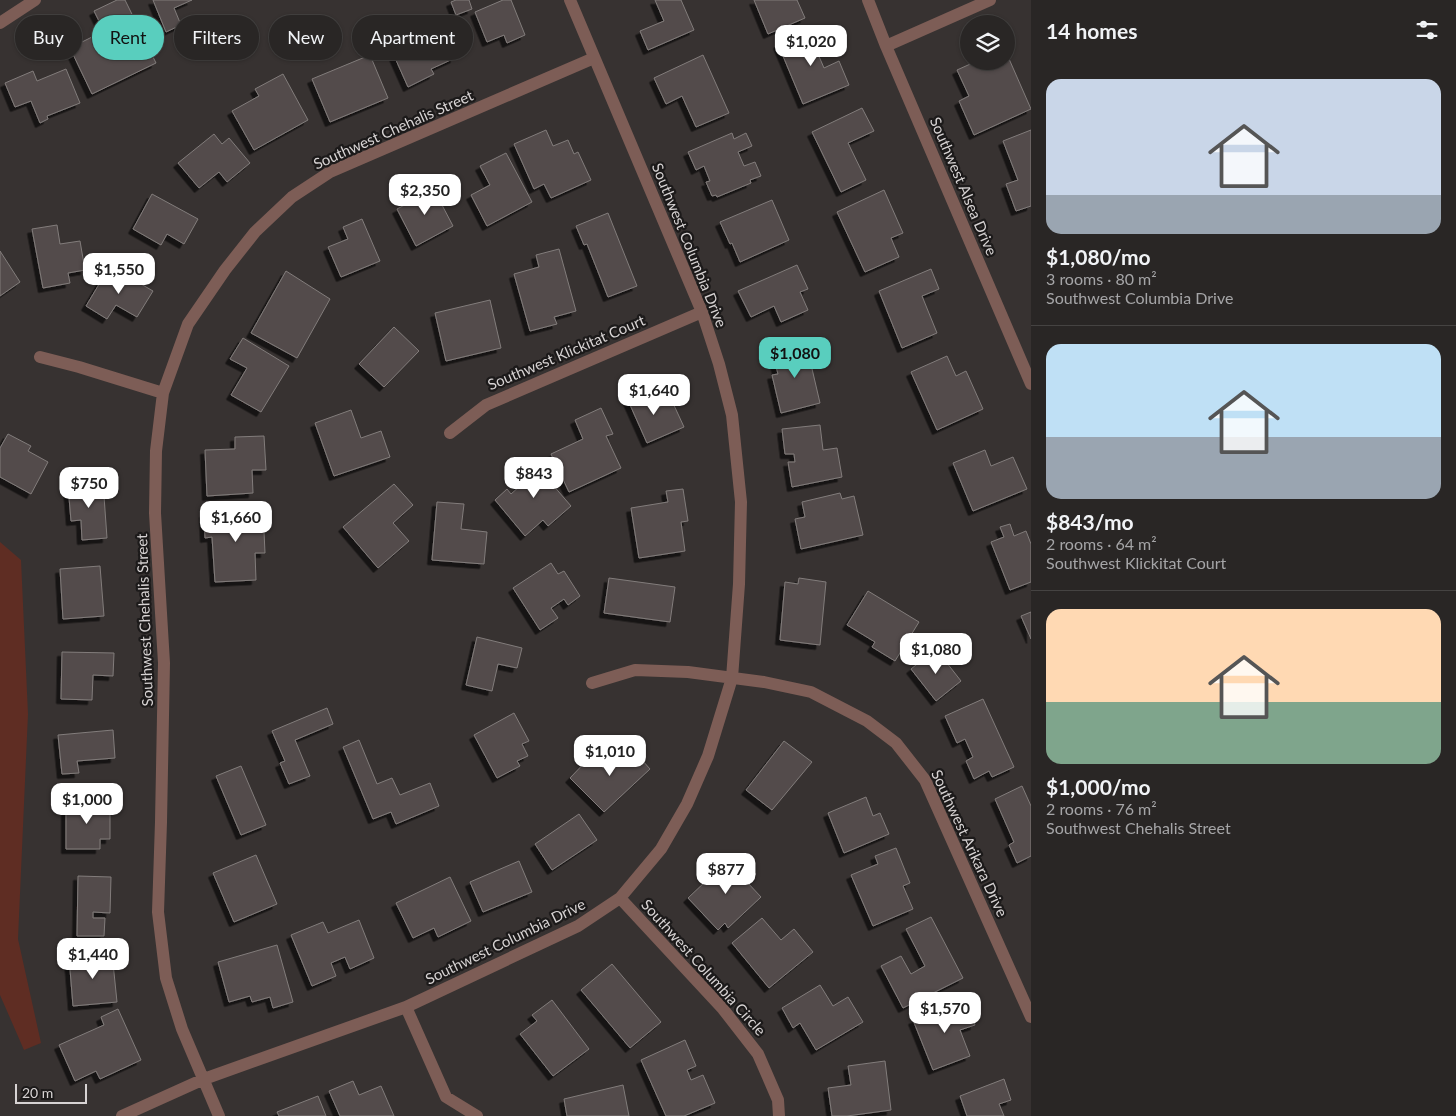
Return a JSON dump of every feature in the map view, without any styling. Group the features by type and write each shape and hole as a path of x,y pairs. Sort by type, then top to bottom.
{"street":[{"path":"0,23 35,0"},
{"name":"Southwest Columbia Drive","path":"122,1116 204,1079 406,1007 578,926 620,898 661,849 687,804 708,756 732,678 739,584 741,502 732,415 719,364 702,312 570,0"},
{"name":"Southwest Alsea Drive","path":"868,0 1031,384"},
{"path":"886,46 990,0"},
{"name":"Southwest Chehalis Street","path":"204,1079 182,1029 166,978 158,912 164,663 155,504 156,452 163,393 188,324 225,270 255,232 292,197 330,172 594,58"},
{"name":"Southwest Klickitat Court","path":"450,433 486,405 702,312"},
{"path":"40,357 163,393"},
{"name":"Southwest Arikara Drive","path":"592,683 635,670 688,672 764,682 811,692 867,721 896,743 925,780 1031,1017"},
{"name":"Southwest Columbia Circle","path":"620,898 723,1010 758,1054 778,1100 779,1116"},
{"path":"406,1007 446,1097 478,1116"},
{"path":"204,1079 220,1116"}],"shaded area":[{"path":"0,542 21,560 28,714 18,939 41,1043 24,1050 0,995"}],"building":[{"path":"117,0 125,0 132,15 96,15 94,11"},
{"path":"153,0 192,0 174,8 177,15 174,15 174,28 166,32 164,15 159,15"},
{"path":"469,0 472,9 456,15 451,2"},
{"path":"503,0 511,0 525,35 507,43 504,35 487,42 475,12"},
{"path":"655,0 681,0 694,30 648,50 640,31 664,21"},
{"path":"754,0 797,0 805,18 768,34"},
{"path":"817,28 826,50 818,54 824,68 839,61 849,85 803,104 778,44"},
{"path":"92,37 92,60 155,60 156,63 92,94 76,60 82,60 82,42"},
{"path":"703,55 729,113 696,127 682,96 666,104 654,78"},
{"path":"358,60 372,60 388,98 330,122 312,79"},
{"path":"396,60 451,60 431,69 434,74 408,87"},
{"path":"66,69 80,103 47,116 48,119 40,123 31,101 15,107 5,83 33,71 37,81"},
{"path":"957,70 1014,70 1031,109 974,135 959,101 969,96"},
{"path":"283,74 308,120 254,150 232,111 259,96 255,89"},
{"path":"862,108 874,131 848,143 866,180 841,192 812,132"},
{"path":"546,130 553,146 568,140 574,154 578,152 591,180 551,198 544,184 534,189 514,144"},
{"path":"1031,130 1031,206 1016,211 1006,184 1018,180 1003,141"},
{"path":"732,133 734,139 746,133 752,146 738,152 744,166 755,162 761,176 750,180 751,183 717,197 716,195 712,196 706,182 710,181 704,166 696,170 688,152"},
{"path":"214,134 222,144 229,138 250,163 227,182 219,172 199,188 178,163"},
{"path":"506,153 532,202 487,226 471,195 490,185 480,166"},
{"path":"431,184 453,226 416,246 397,209 418,198 415,193"},
{"path":"884,190 903,233 891,238 899,257 865,272 837,212"},
{"path":"152,194 198,219 184,244 167,234 161,245 133,229"},
{"path":"772,200 789,240 740,262 720,222"},
{"path":"608,213 637,286 608,297 587,244 584,245 576,226"},
{"path":"362,219 380,261 341,277 328,247 348,239 343,227"},
{"path":"57,225 60,244 80,241 85,270 68,273 70,283 43,288 32,229"},
{"path":"559,249 576,311 554,317 557,324 530,331 514,274 539,267 536,255"},
{"path":"0,251 20,282 0,296"},
{"path":"797,265 808,289 800,292 808,310 781,322 774,306 751,317 738,291"},
{"path":"110,266 153,291 137,317 116,305 107,319 86,306"},
{"path":"931,269 939,289 922,296 937,333 902,348 879,291"},
{"path":"286,271 330,299 297,358 251,333"},
{"path":"490,300 501,348 446,361 435,313"},
{"path":"394,327 419,351 384,387 359,364"},
{"path":"243,338 289,366 261,412 231,395 247,368 230,359"},
{"path":"806,343 820,403 781,413 772,375 778,374 772,351"},
{"path":"947,356 956,376 966,371 983,409 937,430 911,372"},
{"path":"648,389 656,408 672,401 684,427 647,443 627,398"},
{"path":"601,408 613,434 606,436 621,468 569,492 551,454 583,439 575,420"},
{"path":"351,410 361,438 381,431 390,457 334,476 315,423"},
{"path":"820,425 823,450 837,448 842,477 792,487 788,462 795,462 794,454 785,454 782,429"},
{"path":"8,434 31,446 28,451 48,462 31,494 0,477 0,448"},
{"path":"264,436 266,470 252,470 253,493 207,496 205,450 235,449 235,437"},
{"path":"985,450 991,466 1013,457 1027,489 973,511 953,463"},
{"path":"544,463 558,479 552,484 571,506 548,526 543,520 525,536 495,500 507,489 511,494 520,486 513,477 528,464 535,471"},
{"path":"103,482 107,538 82,540 81,520 71,521 68,485"},
{"path":"394,484 413,505 393,523 409,541 378,568 343,527"},
{"path":"683,489 688,521 681,522 685,551 639,558 631,508 668,502 666,491"},
{"path":"840,493 842,499 854,496 863,535 801,549 795,519 805,517 802,502"},
{"path":"437,502 464,504 461,529 487,532 484,564 432,560"},
{"path":"263,510 265,553 255,553 256,580 215,582 212,537 205,538 204,513"},
{"path":"1010,524 1014,536 1026,531 1031,544 1031,582 1010,590 991,542 1004,537 1000,527"},
{"path":"551,563 558,574 564,571 580,596 568,605 564,599 551,608 558,618 540,630 513,588"},
{"path":"100,566 104,616 63,619 60,569"},
{"path":"609,578 675,587 670,622 604,613"},
{"path":"799,578 826,582 820,645 780,640 785,582 798,584"},
{"path":"868,591 919,622 895,661 872,647 875,642 847,625"},
{"path":"1031,612 1031,639 1021,616"},
{"path":"477,637 522,648 517,668 498,664 492,691 466,685"},
{"path":"936,649 961,681 936,701 911,669"},
{"path":"62,652 114,653 113,676 93,675 92,700 61,699"},
{"path":"983,699 1014,767 992,777 989,771 974,779 966,761 973,757 965,739 957,743 945,716"},
{"path":"327,708 333,724 295,740 310,776 289,784 280,763 285,761 272,731"},
{"path":"514,713 529,741 522,744 528,756 517,761 520,766 497,778 474,735"},
{"path":"113,730 115,758 77,761 79,773 62,774 58,735"},
{"path":"359,740 377,784 392,778 400,795 430,783 439,806 396,824 391,812 373,819 343,747"},
{"path":"784,741 812,762 772,810 746,790"},
{"path":"627,743 650,769 604,812 570,778 591,756 603,768"},
{"path":"241,766 266,825 241,835 216,776"},
{"path":"1022,786 1031,806 1031,856 1017,863 1009,845 1014,842 995,799"},
{"path":"866,797 873,816 880,813 889,834 844,853 828,813"},
{"path":"66,802 110,802 110,839 100,839 100,849 66,849"},
{"path":"579,814 597,840 552,870 535,844"},
{"path":"896,848 910,883 903,886 913,909 873,926 851,875 878,864 875,856"},
{"path":"256,855 277,904 234,922 213,873"},
{"path":"741,858 756,874 747,882 761,897 728,928 725,923 718,930 688,898 724,864 729,870"},
{"path":"519,861 532,892 483,912 470,882"},
{"path":"78,876 111,877 110,913 93,912 93,918 105,918 104,936 77,936"},
{"path":"450,877 471,921 438,937 434,928 413,938 396,903"},
{"path":"931,917 963,978 903,1008 881,966 901,956 911,974 925,966 906,929"},
{"path":"762,918 781,940 794,929 813,952 769,988 732,943"},
{"path":"359,920 374,958 350,969 345,957 331,963 336,976 312,986 291,935 323,922 328,933"},
{"path":"277,945 293,1002 273,1008 270,997 252,1002 250,996 229,1002 218,962"},
{"path":"112,953 117,1002 73,1006 69,957"},
{"path":"612,964 661,1022 630,1048 581,990"},
{"path":"820,985 833,1006 848,997 863,1022 816,1050 800,1023 793,1028 782,1008"},
{"path":"552,1000 589,1049 553,1076 520,1034 537,1021 532,1015"},
{"path":"965,1000 975,1025 960,1030 970,1056 933,1070 913,1020"},
{"path":"118,1009 141,1060 100,1079 96,1071 75,1081 59,1045 104,1025 101,1017"},
{"path":"685,1040 696,1066 687,1070 691,1080 703,1075 715,1103 684,1116 666,1116 641,1060"},
{"path":"885,1061 891,1110 847,1116 832,1116 828,1088 851,1085 848,1066"},
{"path":"1004,1079 1011,1100 999,1104 1004,1116 967,1116 960,1096"},
{"path":"353,1081 359,1095 381,1086 394,1116 340,1116 329,1091"},
{"path":"623,1085 629,1116 567,1116 564,1099"},
{"path":"318,1096 326,1116 279,1116 277,1112"}]}
